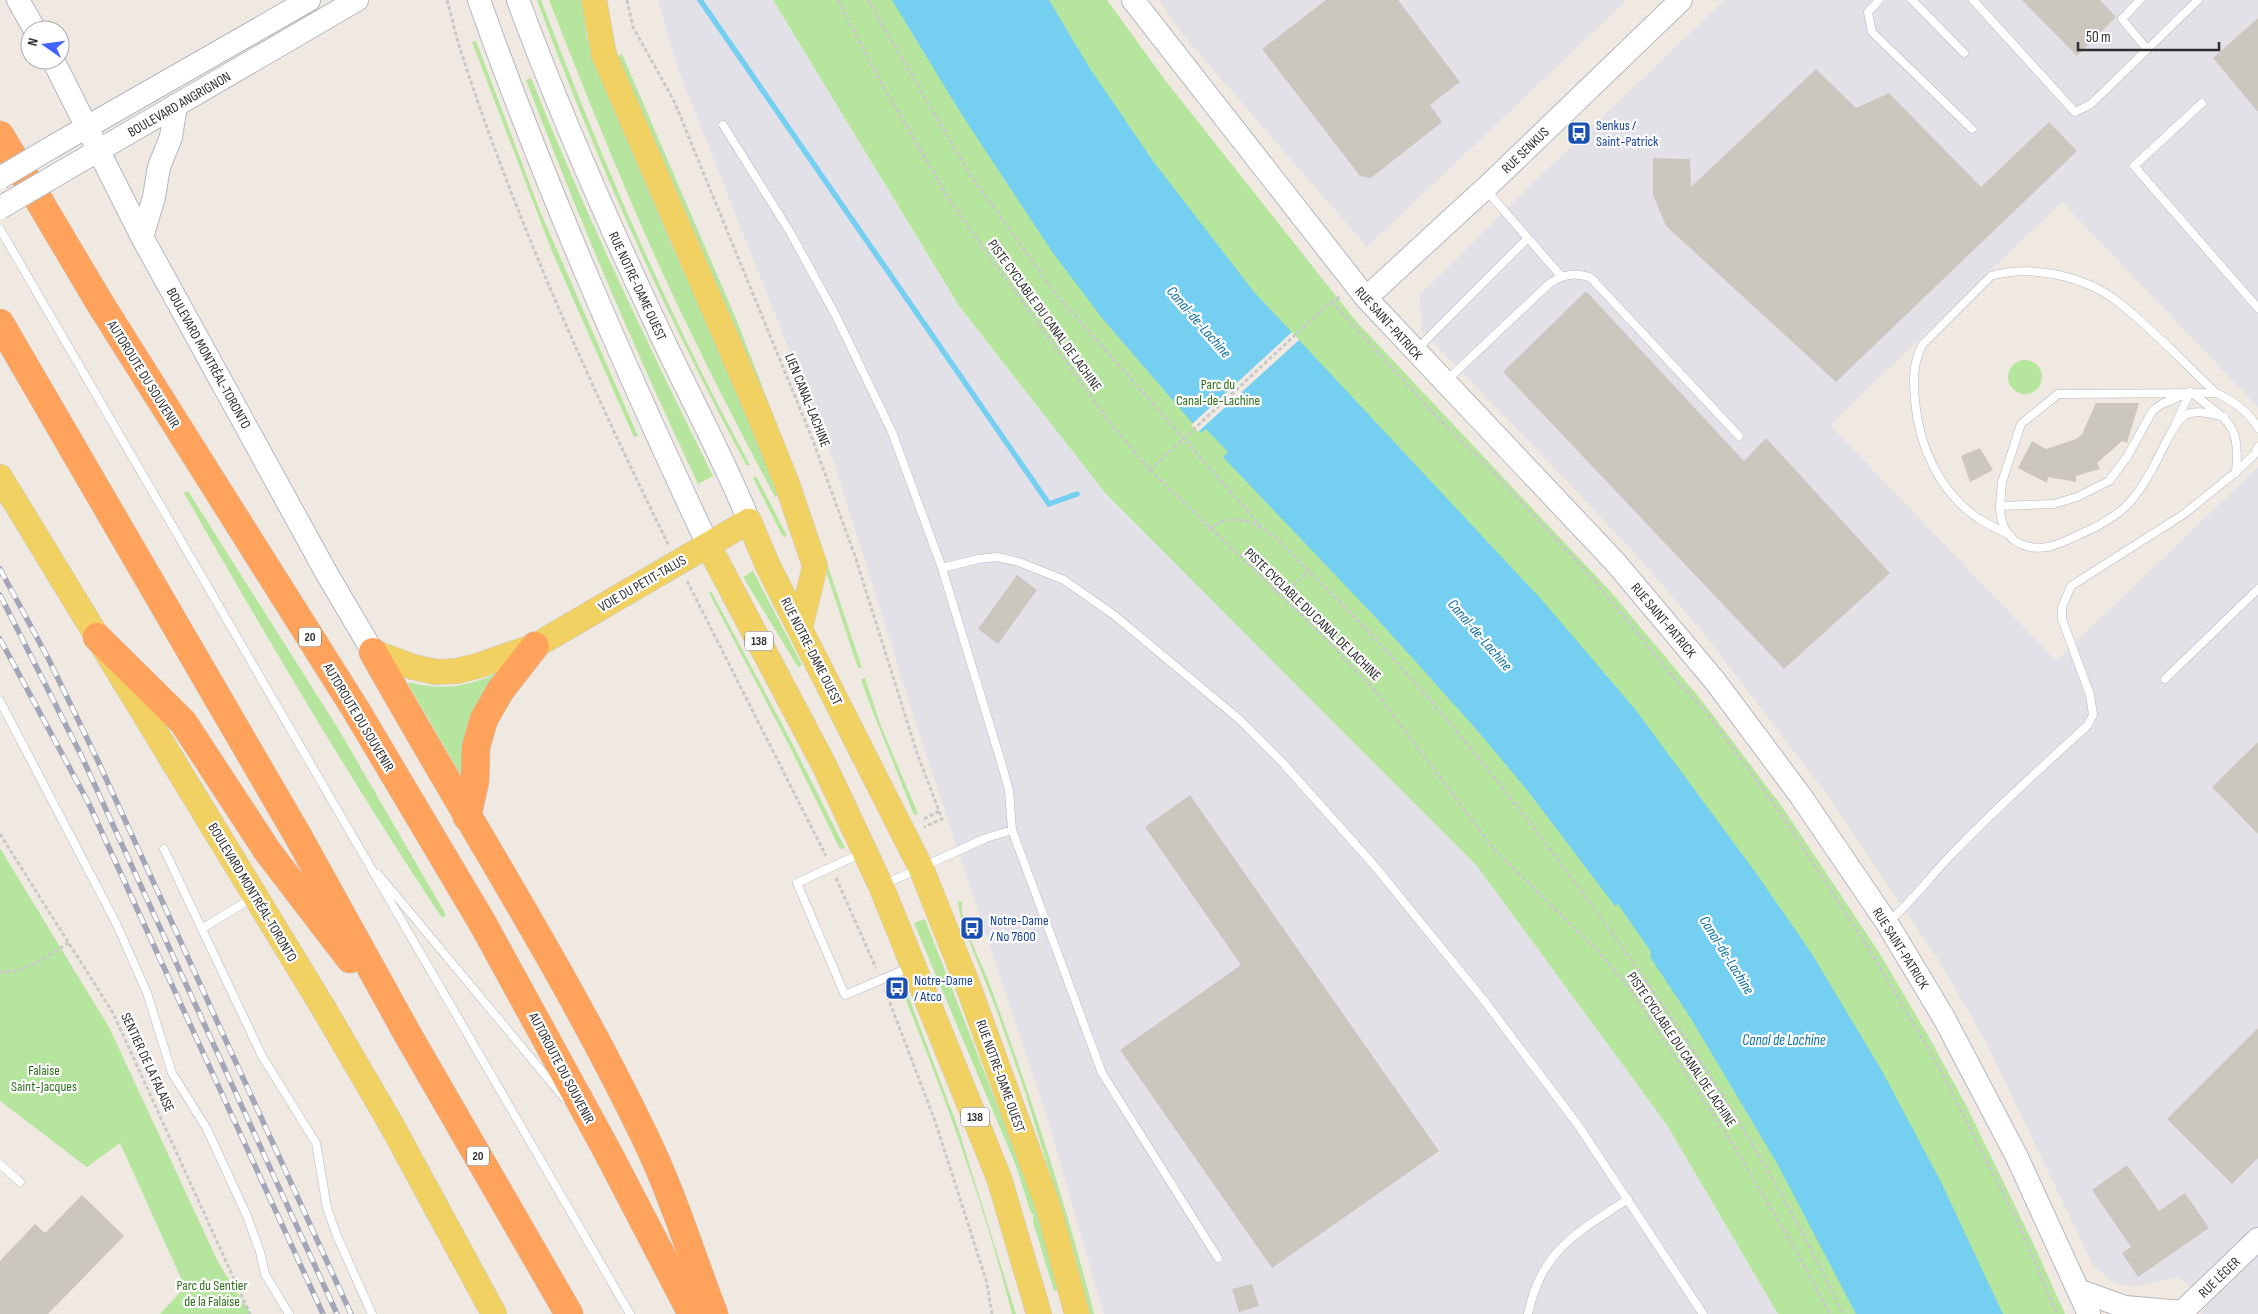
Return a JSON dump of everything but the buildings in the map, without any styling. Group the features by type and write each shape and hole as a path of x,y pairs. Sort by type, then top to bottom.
{"highway":[{"name":"AUTOROUTE DU SOUVENIR","path":"0,135 101,305 255,548 407,795 482,924 605,1147 692,1314"},
{"name":"20","path":"0,323 298,836 408,1035 569,1314"},
{"path":"97,637 183,722 268,852 408,1035"},
{"path":"468,817 475,781 476,747 484,719 500,691 535,646"},
{"path":"373,652 578,1008 622,1091 654,1157 714,1314"}],"main road":[{"path":"18,0 29,20"},
{"name":"BOULEVARD ANGRIGNON","path":"0,178 309,0"},
{"name":"BOULEVARD ANGRIGNON","path":"0,208 357,0"},
{"path":"480,0 526,127 578,258 634,388 708,545"},
{"name":"RUE NOTRE-DAME OUEST","path":"518,0 600,204 665,344 725,464 767,564 921,868 967,982 1048,1209 1077,1314"},
{"path":"594,0 604,55 770,440 815,566 800,628"},
{"name":"RUE SAINT-PATRICK","path":"1133,0 1366,298 1416,354 1584,528 1684,643 1800,795 1887,923 1939,1010 2016,1155 2089,1314"},
{"name":"RUE SENKUS","path":"1366,298 1484,189 1681,0"},
{"name":"BOULEVARD MONTRÉAL-TORONTO","path":"58,70 142,236 327,574 373,652"},
{"path":"142,236 154,197 160,162 171,137 176,105"},
{"name":"BOULEVARD MONTRÉAL-TORONTO","path":"0,477 256,896 391,1124 494,1314"},
{"name":"VOIE DU PETIT-TALUS","path":"373,652 413,667 446,672 477,666 535,646 749,521"},
{"name":"138","path":"708,545 808,733 882,886 999,1178 1039,1314"},
{"name":"RUE LÉGER","path":"2181,1313 2258,1239"},
{"path":"2078,1290 2124,1307 2181,1313"}],"lane":[{"path":"1879,0 1868,12 1872,32 1972,129"},
{"path":"1912,0 1964,53"},
{"path":"1973,0 2075,112 2091,104 2198,0"},
{"path":"2140,0 2122,19 2147,49"},
{"path":"2202,103 2134,166 2258,308"},
{"path":"724,125 790,232 836,316 892,432 942,568 1009,790 1012,830 1102,1073 1218,1258"},
{"path":"1484,189 1561,276"},
{"path":"0,229 630,1314"},
{"path":"1416,354 1426,340 1528,238"},
{"path":"1444,383 1550,283 1561,276 1580,273 1591,278 1739,436"},
{"path":"2010,535 1979,519 1966,508 1928,459 1917,425 1913,376 1916,357 1922,344 1991,276 2002,273 2046,273 2085,283 2117,301 2216,394"},
{"path":"2190,392 2224,417 2233,431 2238,447 2236,472"},
{"path":"2190,392 2148,479 2131,502 2105,524 2050,547 2032,549 2018,543 2002,526 2000,506 2002,482 2021,424 2058,394 2190,392 2216,394 2230,399 2244,410 2251,416 2258,428"},
{"path":"2000,506 2054,504 2077,497 2109,481 2127,457 2153,410 2190,392"},
{"path":"2173,430 2184,416 2190,414 2200,412 2224,417"},
{"path":"1887,923 1913,899 1942,864 1997,809 2087,726 2093,715 2090,695 2062,619 2062,607 2071,586 2172,523 2236,472 2254,455 2258,446"},
{"path":"942,568 978,559 997,557 1035,567 1064,580 1129,627 1239,719 1282,762 1366,857 1483,998 1554,1092 1628,1199 1703,1314"},
{"path":"2165,679 2258,589"},
{"path":"0,701 119,930 147,992 172,1073 207,1129 247,1216 260,1252 265,1274 289,1314"},
{"path":"882,886 986,838 1012,830"},
{"path":"164,848 262,1056 316,1144 327,1208 337,1236 372,1314"},
{"path":"866,851 797,883 844,995 914,966"},
{"path":"364,857 568,1103"},
{"path":"203,928 256,896"},
{"path":"574,1110 605,1147"},
{"path":"0,1164 20,1182"},
{"path":"1528,1314 1536,1283 1554,1254 1572,1237 1628,1199"}],"path":[{"path":"447,0 461,53 531,240 571,336 664,539"},
{"name":"LIEN CANAL-LACHINE","path":"627,0 633,26 674,101 815,447 855,556 917,753 942,819 927,826"},
{"name":"PISTE CYCLABLE DU CANAL DE LACHINE","path":"838,0 879,79 952,204 1111,424 1150,470 1372,687 1494,849 1602,955 1628,986 1735,1148 1797,1252 1830,1314"},
{"path":"868,0 986,199 1056,294 1263,528 1274,536 1392,656 1448,721 1558,857 1671,1016 1714,1081 1794,1218 1843,1314"},
{"path":"1150,470 1335,298"},
{"path":"1332,302 1433,413 1499,478 1515,498 1591,577 1675,679 1706,712 1777,808 1871,952 1939,1067 2017,1220 2056,1314"},
{"path":"1209,529 1216,523 1228,519 1242,520 1263,528"},
{"path":"1274,590 1292,586 1309,572"},
{"path":"688,582 826,857"},
{"path":"924,819 939,811"},
{"name":"SENTIER DE LA FALAISE","path":"0,834 70,942 112,1012 250,1314"},
{"path":"834,873 876,966"},
{"path":"0,972 12,973 44,958 70,942"},
{"path":"887,994 938,1130 987,1283 992,1314"}],"shaded area":[{"path":"658,0 773,0 959,307 1106,494 1477,866 1667,1125 1778,1314 1104,1314 1047,1116 919,733 834,463 676,64"},
{"path":"1159,0 1627,0 1367,247 1184,36"},
{"path":"1725,0 2258,0 2258,407 2062,202 1830,425 2056,661 2258,467 2258,1314 2201,1314 2210,1299 2177,1277 2132,1287 2115,1283 2093,1265 1985,1040 1938,959 1825,792 1706,636 1645,565 1570,484 1421,330 1420,295 1533,183"}],"green space":[{"path":"537,0 541,0 612,178 664,294 720,409 750,465 747,466 688,352 634,237 583,119"},
{"path":"549,0 582,0 587,39 605,89 684,274 687,273 779,495 775,497 717,386 645,235"},
{"name":"Parc du Canal-de-Lachine","path":"773,0 1107,0 1165,80 1355,320 1611,592 1702,701 1783,808 1880,954 1930,1039 1967,1107 2034,1245 2065,1314 1778,1314 1667,1125 1477,866 1106,494 959,306"},
{"path":"476,41 540,211 638,436 634,437 551,249 472,42"},
{"path":"622,54 737,321 801,487 798,488 743,345 618,56"},
{"path":"531,78 573,179 618,279 713,476 698,484 630,334 566,182 526,80"},
{"path":"2025,360 2032,361 2037,365 2041,370 2041,384 2037,389 2032,393 2025,394 2018,393 2013,389 2009,384 2008,377 2009,370 2013,365 2018,361"},
{"path":"756,476 787,536 783,537 753,478"},
{"path":"188,491 339,730 446,915 442,918 374,813 277,654 184,493"},
{"path":"805,498 862,668 858,668 802,499"},
{"path":"753,571 802,665 798,667 743,577"},
{"path":"711,591 792,743 845,848 840,849 789,745 709,593"},
{"path":"496,673 498,676 462,777 408,684 409,682 442,687 453,686 475,682"},
{"path":"865,678 881,726 918,814 914,815 866,694 861,679"},
{"path":"0,848 110,1029 218,1262 251,1314 160,1314 185,1287 120,1143 87,1167 0,1101"},
{"path":"958,901 962,902 967,930 988,980 1032,1104 1059,1187 1094,1314 1090,1314 1073,1248 1025,1092 998,1014 961,920"},
{"path":"925,919 1029,1187 1059,1290 1054,1291 1033,1222 1034,1215 1031,1213 1016,1166 914,923"},
{"path":"905,987 958,1128 1016,1314 1012,1314 989,1231 962,1149 933,1068 901,988"}],"water":[{"name":"Canal de Lachine","path":"892,0 1049,0 1089,67 1153,161 1254,292 1542,600 1635,709 1756,873 1812,954 1882,1071 1941,1182 2003,1314 1856,1314 1778,1165 1690,1017 1650,957 1651,952 1618,904 1615,906 1527,790 1476,729 1380,622 1223,457 1228,452 1206,429 1201,433 1102,318 1053,253 962,115"}],"pier":[{"path":"1292,332 1299,340 1198,432 1191,425"}],"waterway":[{"path":"700,0 1049,504 1077,494"}],"railway":[{"path":"0,569 49,660 98,761 351,1314"},
{"path":"0,595 81,755 337,1314"},
{"path":"0,639 88,802 323,1314"}],"place":[{"name":"Senkus / Saint-Patrick","path":"1579,133"},
{"name":"Notre-Dame / No 7600","path":"972,928"},
{"name":"Notre-Dame / Atco","path":"897,988"}],"water label":[{"name":"Canal-de-Lachine","path":"1199,322"},
{"name":"Canal-de-Lachine","path":"1480,635"},
{"name":"Canal-de-Lachine","path":"1727,955"}],"park label":[{"name":"Falaise Saint-Jacques","path":"44,1078"},
{"name":"Parc du Sentier de la Falaise","path":"212,1294"}]}
